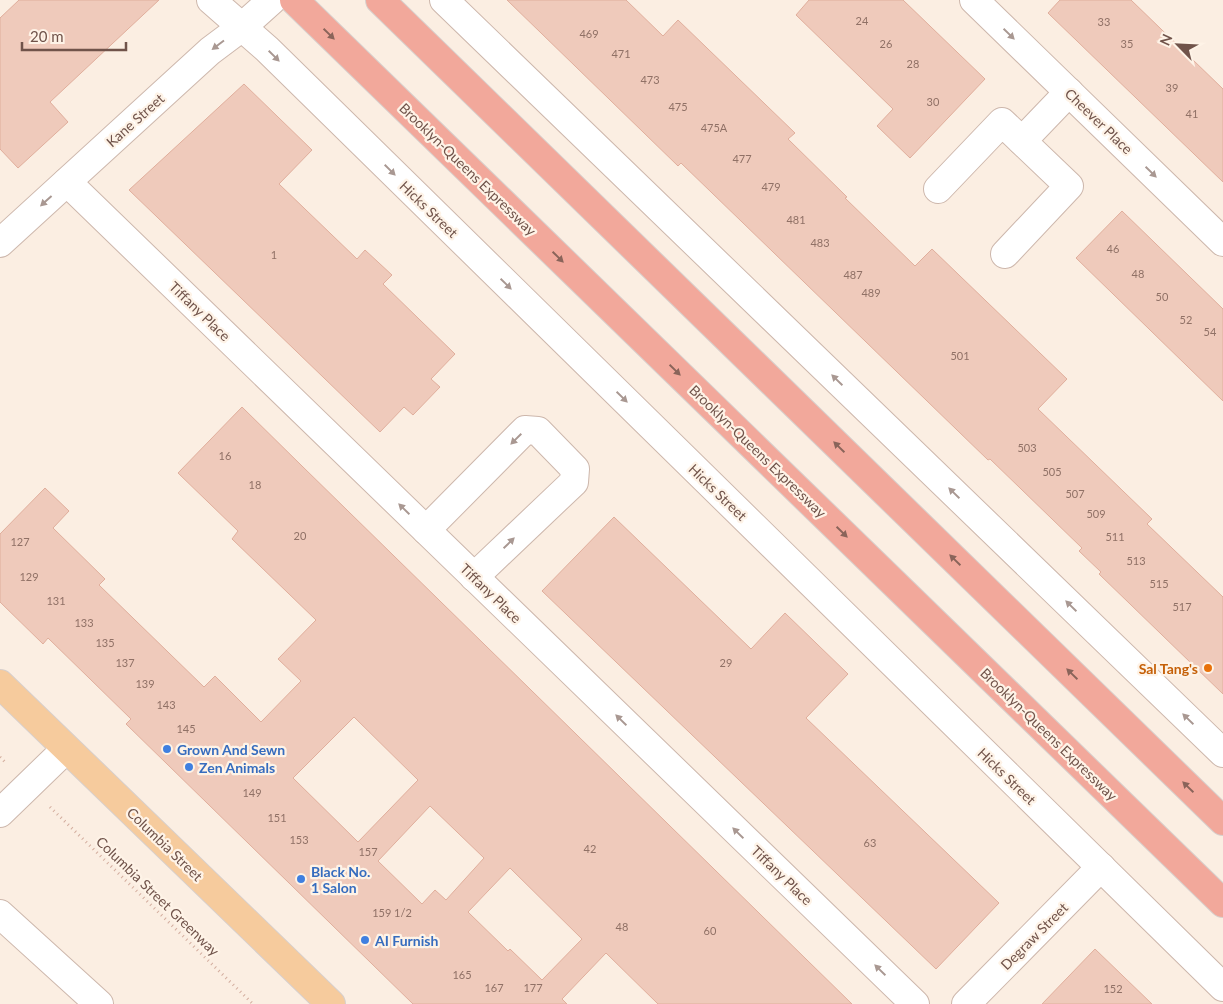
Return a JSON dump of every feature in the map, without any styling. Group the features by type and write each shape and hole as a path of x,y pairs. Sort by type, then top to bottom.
{"highway":[{"name":"Brooklyn-Queens Expressway","path":"294,0 1223,903"},
{"path":"380,0 1223,821"}],"main road":[{"name":"Columbia Street","path":"0,684 330,1004"}],"street":[{"name":"Hicks Street","path":"211,0 257,14 274,56 1223,987"},
{"path":"444,0 1221,748"},
{"name":"Cheever Place","path":"974,0 1223,242"},
{"name":"Kane Street","path":"0,243 210,52 257,14"},
{"path":"1022,141 1069,92"},
{"path":"938,189 1002,122 1069,186 1005,254"},
{"name":"Tiffany Place","path":"67,182 915,1004"},
{"path":"426,530 525,430 538,431 575,469 574,482 474,577"},
{"path":"0,814 66,749"},
{"name":"Degraw Street","path":"966,1004 1101,867"},
{"path":"0,914 100,1004"}],"path":[{"path":"0,757 8,765"},
{"name":"Columbia Street Greenway","path":"49,805 252,1004"}],"building":[{"path":"19,0 159,0 50,102 68,122 18,168 0,149 0,18"},
{"path":"507,0 626,0 663,36 678,20 795,133 788,139 915,266 932,249 1067,379 1038,409 1152,519 1147,524 1223,597 1223,694 1099,574 1101,572 1079,551 1082,548 990,459 988,460 681,163 678,166"},
{"path":"809,0 903,0 985,79 910,158 877,126 893,109 796,15"},
{"path":"1060,0 1131,0 1223,89 1223,182 1048,13"},
{"path":"244,84 312,150 279,184 357,259 365,250 392,275 383,284 455,354 431,379 440,387 413,415 404,407 380,432 129,190"},
{"path":"1122,211 1223,309 1223,401 1076,258"},
{"path":"242,407 852,1004 658,1004 606,953 562,999 567,1004 413,1004 126,724 131,719 48,638 43,644 0,602 0,534 45,488 69,511 53,528 105,579 99,585 204,687 215,676 261,722 301,681 278,659 316,620 232,539 238,531 178,473","holes":["354,717 418,780 358,842 293,778","430,806 484,858 446,900 435,890 422,904 378,861","510,868 582,939 542,980 510,949 508,951 468,912"]},
{"path":"614,517 751,649 785,613 848,674 806,718 999,903 936,969 542,591"},
{"path":"1095,949 1152,1004 1042,1004"}],"place":[{"name":"Sal Tang's","path":"1208,668"},
{"name":"Grown And Sewn","path":"167,749"},
{"name":"Zen Animals","path":"189,767"},
{"name":"Black No. 1 Salon","path":"301,879"},
{"name":"AI Furnish","path":"365,940"}]}
